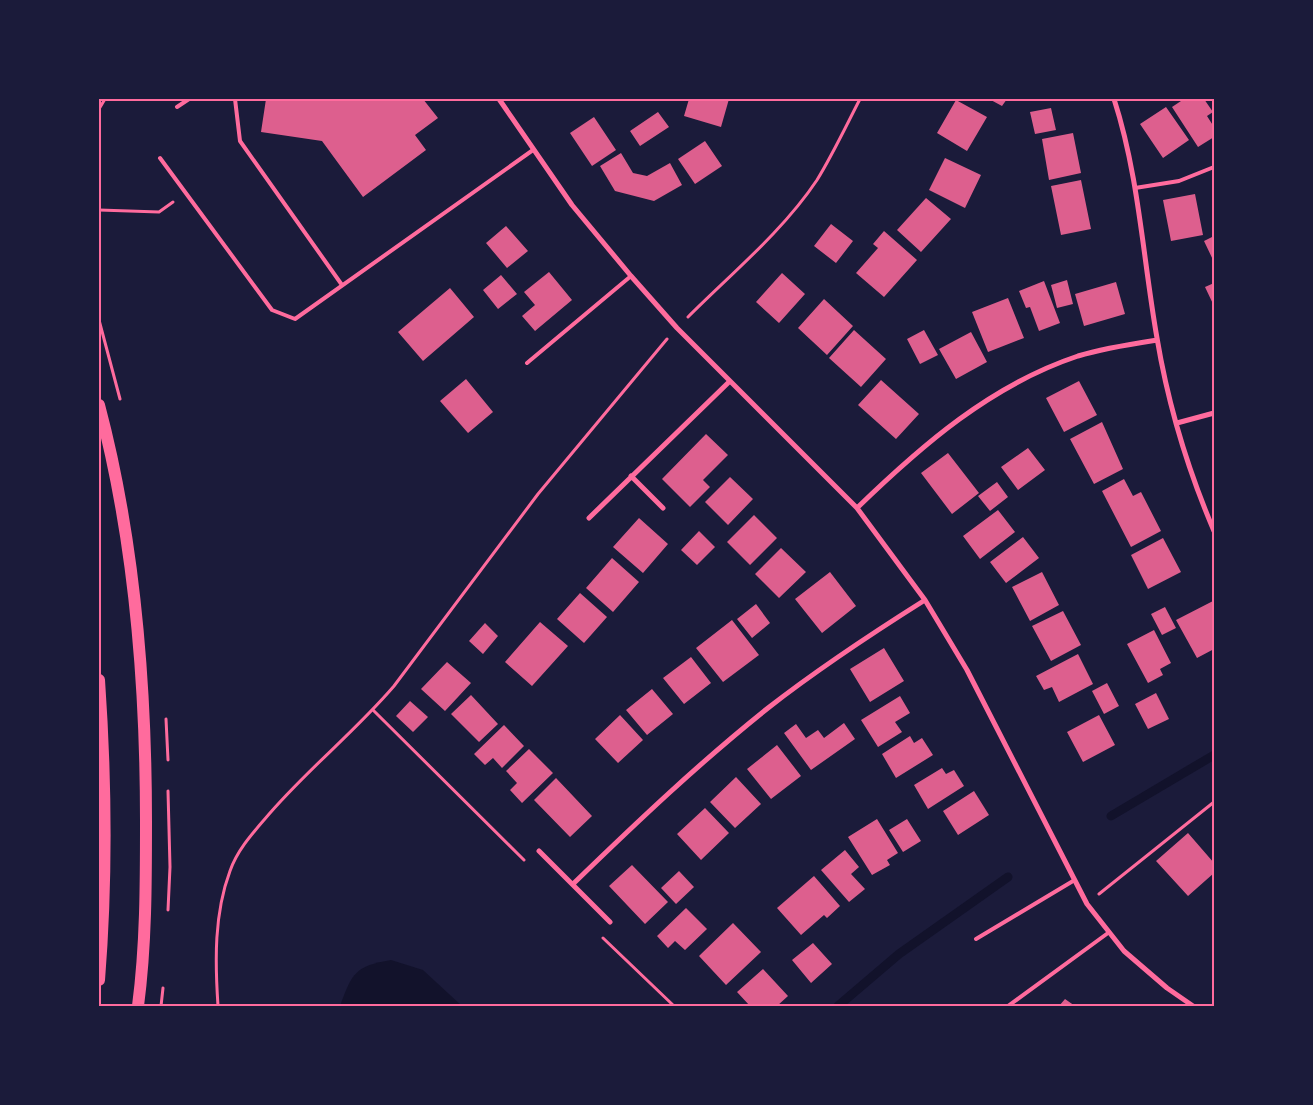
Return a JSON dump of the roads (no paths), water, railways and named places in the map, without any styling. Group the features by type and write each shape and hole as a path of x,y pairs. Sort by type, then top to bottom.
{"main road":[{"path":"99,405 118,490 128,551 145,742 146,895 144,960 138,1006"},
{"path":"99,680 103,762 104,899 99,980"}],"street":[{"path":"499,99 572,204 630,276 677,328 857,508 925,600 967,670 1073,881 1087,904 1108,933 1146,971 1193,1006"},
{"path":"1114,99 1130,156 1157,340 1177,423 1199,496 1214,531"},
{"path":"857,508 890,476 948,427 1001,391 1042,370 1079,356 1157,340"},
{"path":"589,518 730,381"},
{"path":"1177,423 1214,413"},
{"path":"631,476 663,508"},
{"path":"573,884 694,770 769,708 838,657 925,600"},
{"path":"539,851 610,922"}],"lane":[{"path":"177,107 189,99"},
{"path":"235,99 240,141 342,285"},
{"path":"160,158 272,310 295,319 533,150"},
{"path":"1135,188 1179,180 1214,167"},
{"path":"527,363 630,276"},
{"path":"976,939 1073,881"},
{"path":"1008,1006 1108,933"}],"waterway":[{"path":"1111,816 1214,755"},
{"path":"838,1006 899,954 1008,877"}]}
